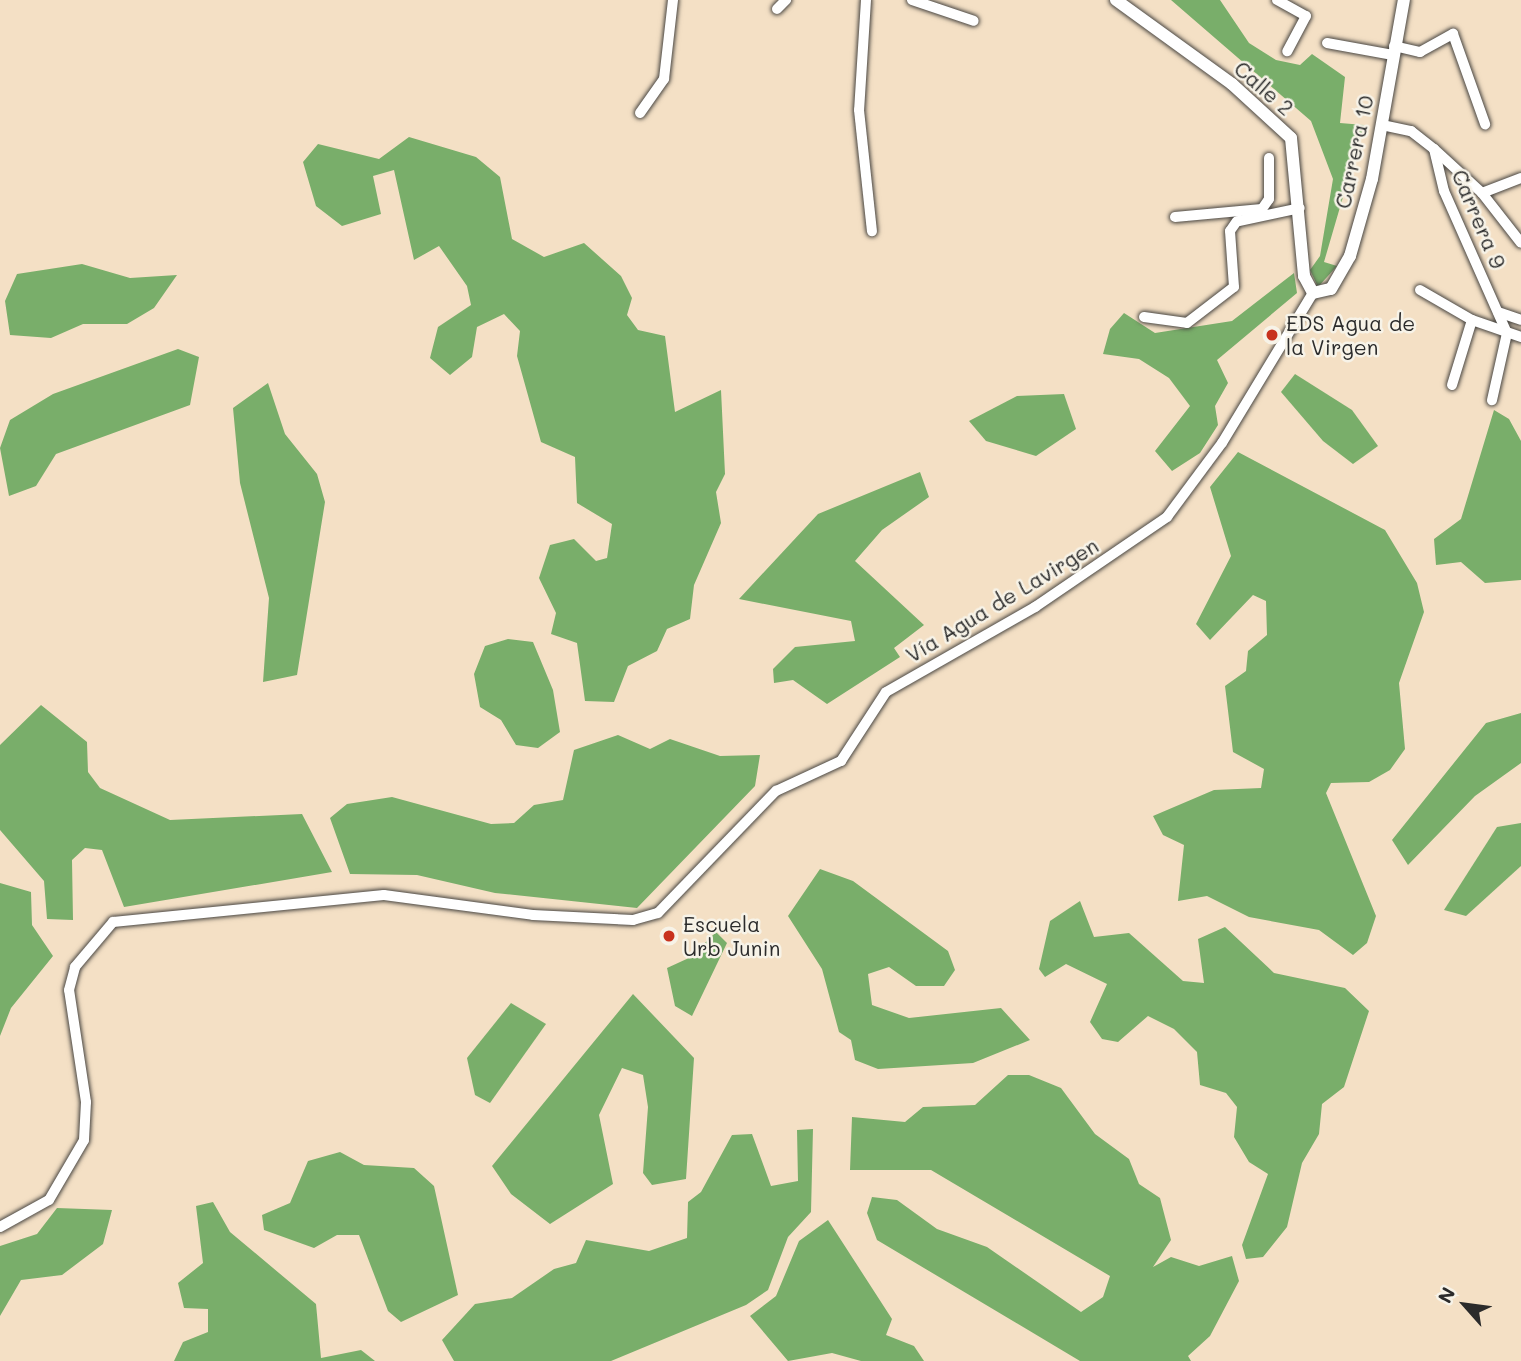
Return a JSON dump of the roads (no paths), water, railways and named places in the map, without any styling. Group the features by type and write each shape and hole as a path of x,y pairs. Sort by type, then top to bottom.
{"street":[{"path":"639,114 664,79 673,0"},
{"path":"777,9 786,0"},
{"path":"866,0 859,110 872,231"},
{"path":"912,0 974,21"},
{"path":"1277,0 1306,16 1287,51"},
{"name":"Carrera 10","path":"1313,293 1331,289 1350,256 1382,125 1404,0"},
{"name":"Calle 2","path":"1121,1 1232,84 1291,138 1300,208 1304,276 1313,293"},
{"path":"1327,43 1420,52 1453,34 1485,124"},
{"name":"Carrera 9","path":"1382,125 1411,131 1434,149 1444,191 1507,333"},
{"path":"1434,149 1482,193 1521,243"},
{"path":"1175,217 1227,216 1266,205 1269,158"},
{"path":"1482,193 1521,178"},
{"path":"1227,216 1237,221 1300,208"},
{"path":"1144,317 1187,323 1234,288 1230,231 1237,221"},
{"path":"1420,290 1472,320 1521,337"},
{"name":"Vía Agua de Lavirgen","path":"0,1227 49,1200 85,1140 86,1102 69,990 75,967 113,922 384,895 633,920 676,898 776,791 841,761 886,692 1136,543 1196,482 1313,293"},
{"path":"1498,312 1521,320"},
{"path":"1452,385 1472,320"},
{"path":"1492,400 1507,333"}],"place":[{"name":"EDS Agua de la Virgen","path":"1272,335"},
{"name":"Escuela Urb Junin","path":"669,936"}]}
